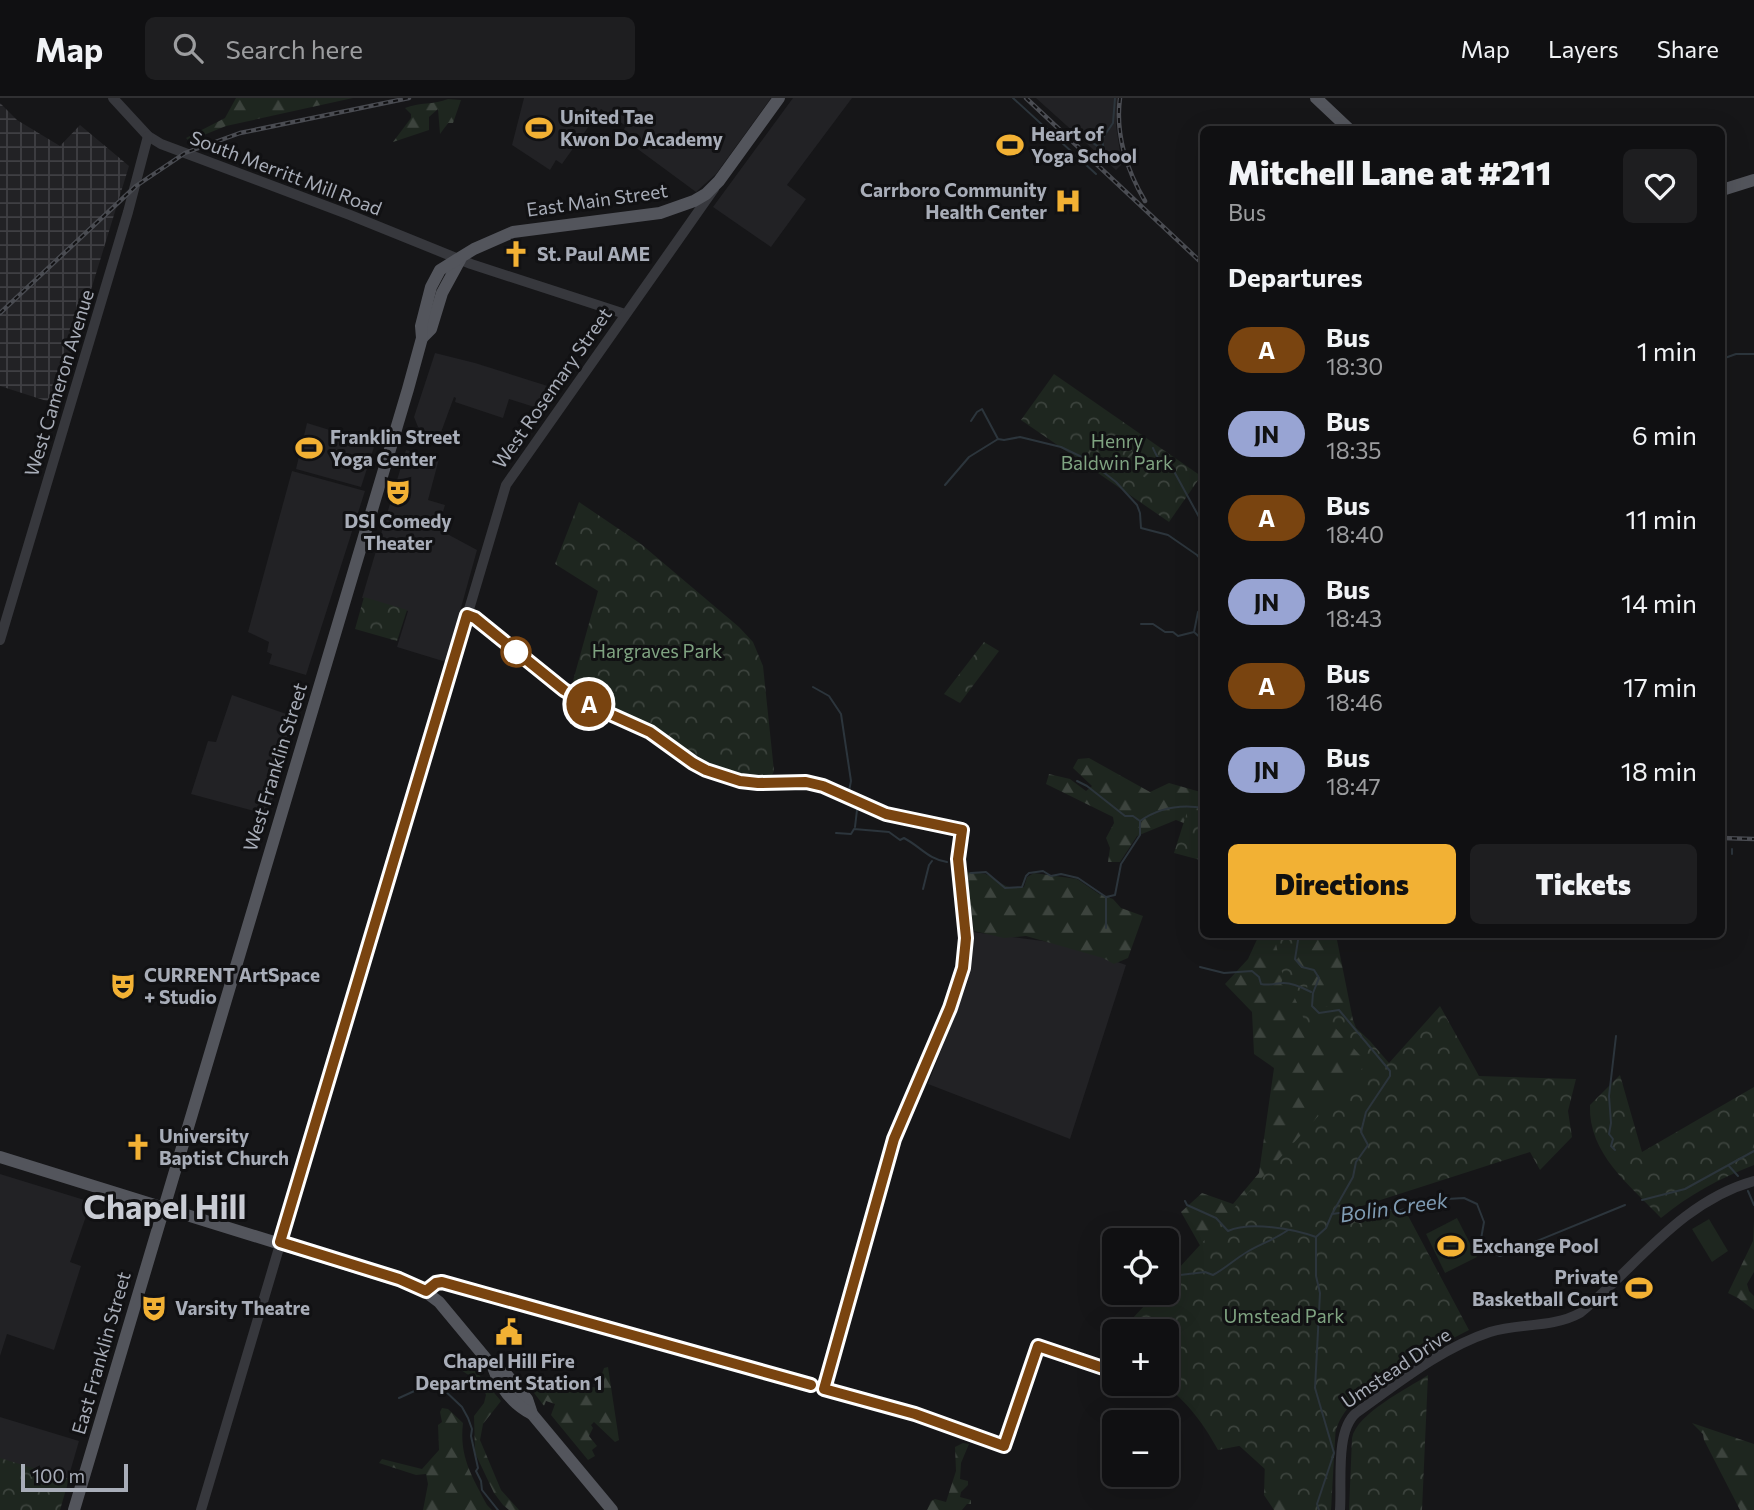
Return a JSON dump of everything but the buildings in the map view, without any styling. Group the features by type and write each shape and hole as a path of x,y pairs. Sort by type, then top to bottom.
{"main road":[{"name":"East Main Street","path":"460,260 492,240 521,230 669,212 701,197 719,181 779,98"},
{"path":"1316,98 1346,126"},
{"path":"1725,189 1754,180"},
{"name":"West Franklin Street","path":"165,1206 422,338 431,329 442,293 460,260"},
{"path":"0,1157 399,1279 426,1291 439,1302 493,1367 511,1380 527,1399 532,1414 612,1510"},
{"name":"East Franklin Street","path":"74,1510 165,1206"},
{"path":"493,1367 499,1382 514,1401 532,1414"}],"street":[{"name":"South Merritt Mill Road","path":"113,98 148,136 162,144 460,260 625,314"},
{"name":"West Cameron Avenue","path":"0,640 128,212 148,136"},
{"name":"West Rosemary Street","path":"201,1510 506,485 719,181"},
{"name":"Umstead Drive","path":"1340,1510 1343,1435 1347,1422 1356,1413 1434,1360 1472,1339 1505,1328 1563,1320 1580,1312 1687,1215 1711,1200 1754,1181"}],"shaded area":[{"path":"524,98 771,98 716,174 696,192 620,136 626,126 601,109 562,164 556,160 550,170 512,145"},
{"path":"793,98 852,98 787,185 806,199 771,247 713,207"},
{"path":"1036,98 1117,98 1116,126 1122,164 1116,170"},
{"path":"0,103 17,120 60,146 80,125 129,166 56,404 0,386"},
{"path":"435,353 557,389 544,410 509,399 503,418 455,402 454,397 440,435 422,430 414,417"},
{"path":"307,423 375,444 361,487 296,469"},
{"path":"406,450 439,459 428,500 445,505 438,529 477,550 446,662 397,647 408,611 362,598"},
{"path":"292,471 365,491 306,675 269,664 272,654 267,652 269,642 248,632"},
{"path":"232,695 295,717 270,808 262,813 191,794 208,741 216,742"},
{"path":"973,932 1066,944 1126,965 1070,1139 928,1084 968,981"},
{"path":"0,1174 91,1202 70,1262 81,1266 54,1350 7,1334 0,1356"},
{"path":"0,1417 79,1441 59,1510 0,1510"}],"green space":[{"path":"236,98 353,98 226,126 189,141 186,138 225,118"},
{"path":"448,99 461,100 453,123 448,123 440,134 438,109 429,117 429,130 393,142 411,118 405,108"},
{"name":"Henry Baldwin Park","path":"1054,374 1200,477 1169,522 1021,420"},
{"path":"1133,449 1157,467 1158,477 1152,483 1124,462"},
{"name":"Hargraves Park","path":"579,502 641,544 753,642 763,666 774,771 772,775 754,776 723,770 644,722 571,688 598,591 555,564"},
{"path":"364,597 407,610 397,641 355,629"},
{"path":"984,642 999,651 960,703 944,694"},
{"path":"1089,758 1150,792 1169,783 1200,792 1200,829 1176,820 1137,836 1120,862 1108,862 1110,848 1106,838 1114,823 1113,817 1046,784 1049,774 1070,779 1086,791 1092,786 1073,768 1078,759"},
{"path":"1188,809 1200,811 1200,860 1174,853"},
{"path":"966,872 986,874 1013,888 1024,887 1027,877 1034,873 1077,879 1099,894 1113,899 1121,908 1143,916 1128,958 1114,964 1103,958 1026,936 1004,938 974,931"},
{"name":"Umstead Park","path":"1256,938 1300,938 1296,961 1308,976 1307,991 1315,1008 1333,1006 1389,1063 1440,1006 1479,1076 1576,1079 1568,1111 1572,1137 1540,1170 1530,1152 1340,1213 1405,1210 1469,1330 1440,1345 1354,1402 1344,1413 1334,1438 1332,1452 1331,1510 1310,1510 1179,1391 1179,1319 1132,1319 1145,1305 1179,1305 1179,1268 1367,1063 1329,1021 1306,1024 1294,996 1281,984 1283,977 1276,944"},
{"path":"1258,938 1337,938 1353,1020 1378,1083 1370,1178 1335,1238 1337,1406 1331,1510 1274,1510 1264,1495 1265,1459 1244,1445 1218,1450 1195,1414 1178,1396 1179,1319 1142,1319 1156,1305 1179,1305 1179,1278 1202,1249 1181,1212 1202,1193 1233,1204 1259,1173 1274,1068 1254,1054 1252,1012 1225,984 1248,959"},
{"path":"1620,1075 1642,1152 1754,1087 1754,1165 1705,1188 1661,1218 1613,1168 1603,1154 1591,1123 1590,1105"},
{"name":"Exchange Pool","path":"1457,1218 1477,1257 1445,1273 1426,1234"},
{"path":"1709,1219 1728,1251 1712,1262 1692,1229"},
{"path":"1754,1221 1754,1272 1747,1284 1754,1296 1754,1310 1728,1293 1753,1241"},
{"path":"468,1362 501,1401 483,1424 480,1440 501,1490 519,1510 509,1510 503,1505 494,1493 475,1453 474,1416 484,1403 486,1395 482,1384 461,1370"},
{"path":"608,1367 619,1440 615,1442 594,1422 589,1436 597,1446 592,1450 595,1456 588,1460 551,1415 555,1404 546,1401 544,1406 525,1381 559,1390 564,1378 574,1381 578,1389 588,1386 597,1388 604,1368"},
{"path":"1428,1375 1422,1510 1349,1510 1352,1438 1356,1429 1373,1411"},
{"path":"442,1408 448,1409 463,1423 463,1446 468,1466 492,1510 423,1510 428,1484 426,1474 416,1475 379,1463 382,1459 422,1469 439,1450 438,1425 442,1422"},
{"path":"1692,1423 1754,1444 1754,1510 1740,1510 1703,1434"},
{"path":"963,1443 969,1444 961,1463 960,1479 968,1481 968,1485 960,1497 971,1500 971,1504 967,1504 962,1510 927,1510 935,1499 946,1502 956,1471 955,1447"},
{"path":"0,1458 69,1479 60,1510 0,1510"}],"waterway":[{"path":"1013,98 1096,174"},
{"path":"1089,140 1104,151 1102,139 1113,123 1115,98"},
{"path":"1725,358 1736,354 1754,354"},
{"path":"971,421 982,409 998,439"},
{"path":"945,485 969,457 998,439 1020,437 1061,447 1088,460 1116,482 1137,505 1141,528 1168,535 1200,558"},
{"path":"1153,448 1159,459 1170,464 1200,519"},
{"path":"1200,610 1194,632 1200,637"},
{"path":"1141,624 1153,624 1178,636 1194,632"},
{"path":"813,687 829,696 841,714 851,781 849,791"},
{"path":"1077,781 1125,816 1133,816 1140,821"},
{"path":"971,873 986,872 1005,888 1022,887 1029,873 1043,871 1051,876 1061,874 1078,878 1106,897 1115,895 1121,864 1140,835 1140,821 1155,812 1171,808 1200,808"},
{"path":"855,827 857,810"},
{"path":"836,833 851,834 854,829 889,832 947,862"},
{"path":"1732,849 1732,854"},
{"path":"923,889 932,861"},
{"path":"1106,898 1106,928"},
{"path":"1298,938 1295,959 1302,967 1314,970 1319,978 1313,993 1312,1006 1319,1013 1339,1010 1390,1071 1390,1076 1366,1112 1361,1132 1368,1145 1356,1162 1353,1177 1332,1214"},
{"path":"1200,967 1224,973 1252,971 1259,977 1261,984 1288,983 1311,992"},
{"path":"1615,1150 1611,1146 1613,1139 1609,1134 1609,1096 1616,1036"},
{"name":"Bolin Creek","path":"1642,1200 1685,1189 1754,1151"},
{"path":"1729,1166 1738,1176"},
{"path":"1748,1191 1754,1205"},
{"name":"Bolin Creek","path":"1319,1510 1317,1504 1334,1453 1315,1388 1320,1293 1316,1276 1316,1237 1326,1228 1332,1214 1368,1209 1401,1210 1447,1199 1464,1198 1477,1204 1484,1222 1481,1239 1488,1251 1500,1256 1625,1205"},
{"path":"1185,1201 1187,1205 1216,1218 1228,1231 1260,1226 1316,1237"},
{"path":"1180,1275 1205,1272 1213,1275 1247,1252 1288,1230"},
{"path":"399,1398 421,1388 441,1387 462,1407 472,1429 478,1468 476,1471 482,1490 498,1510"}],"railway":[{"path":"0,313 136,186 185,153 240,133 409,98"},
{"path":"1026,98 1200,261"},
{"path":"1120,98 1119,125 1124,152 1145,201"},
{"path":"1725,838 1754,839"}],"bus line":[{"name":"A","path":"811,1385 442,1282 426,1291 411,1283 280,1242 467,615 475,618 576,698 650,732 706,770 740,781 806,782 823,786 886,814 962,830 958,873 967,947 963,968 930,1058 894,1139 824,1389 915,1414 1004,1446 1038,1346 1102,1367"}],"place":[{"name":"United Tae Kwon Do Academy","path":"539,128"},
{"name":"Heart of Yoga School","path":"1010,145"},
{"name":"Carrboro Community Health Center","path":"1068,201"},
{"name":"St. Paul AME","path":"516,254"},
{"name":"Franklin Street Yoga Center","path":"309,448"},
{"name":"DSI Comedy Theater","path":"398,492"},
{"name":"CURRENT ArtSpace + Studio","path":"123,986"},
{"name":"University Baptist Church","path":"138,1147"},
{"name":"Exchange Pool","path":"1451,1246"},
{"name":"Private Basketball Court","path":"1639,1288"},
{"name":"Varsity Theatre","path":"154,1308"},
{"name":"Chapel Hill Fire Department Station 1","path":"509,1332"}],"district":[{"name":"Chapel Hill","path":"165,1207"}]}
